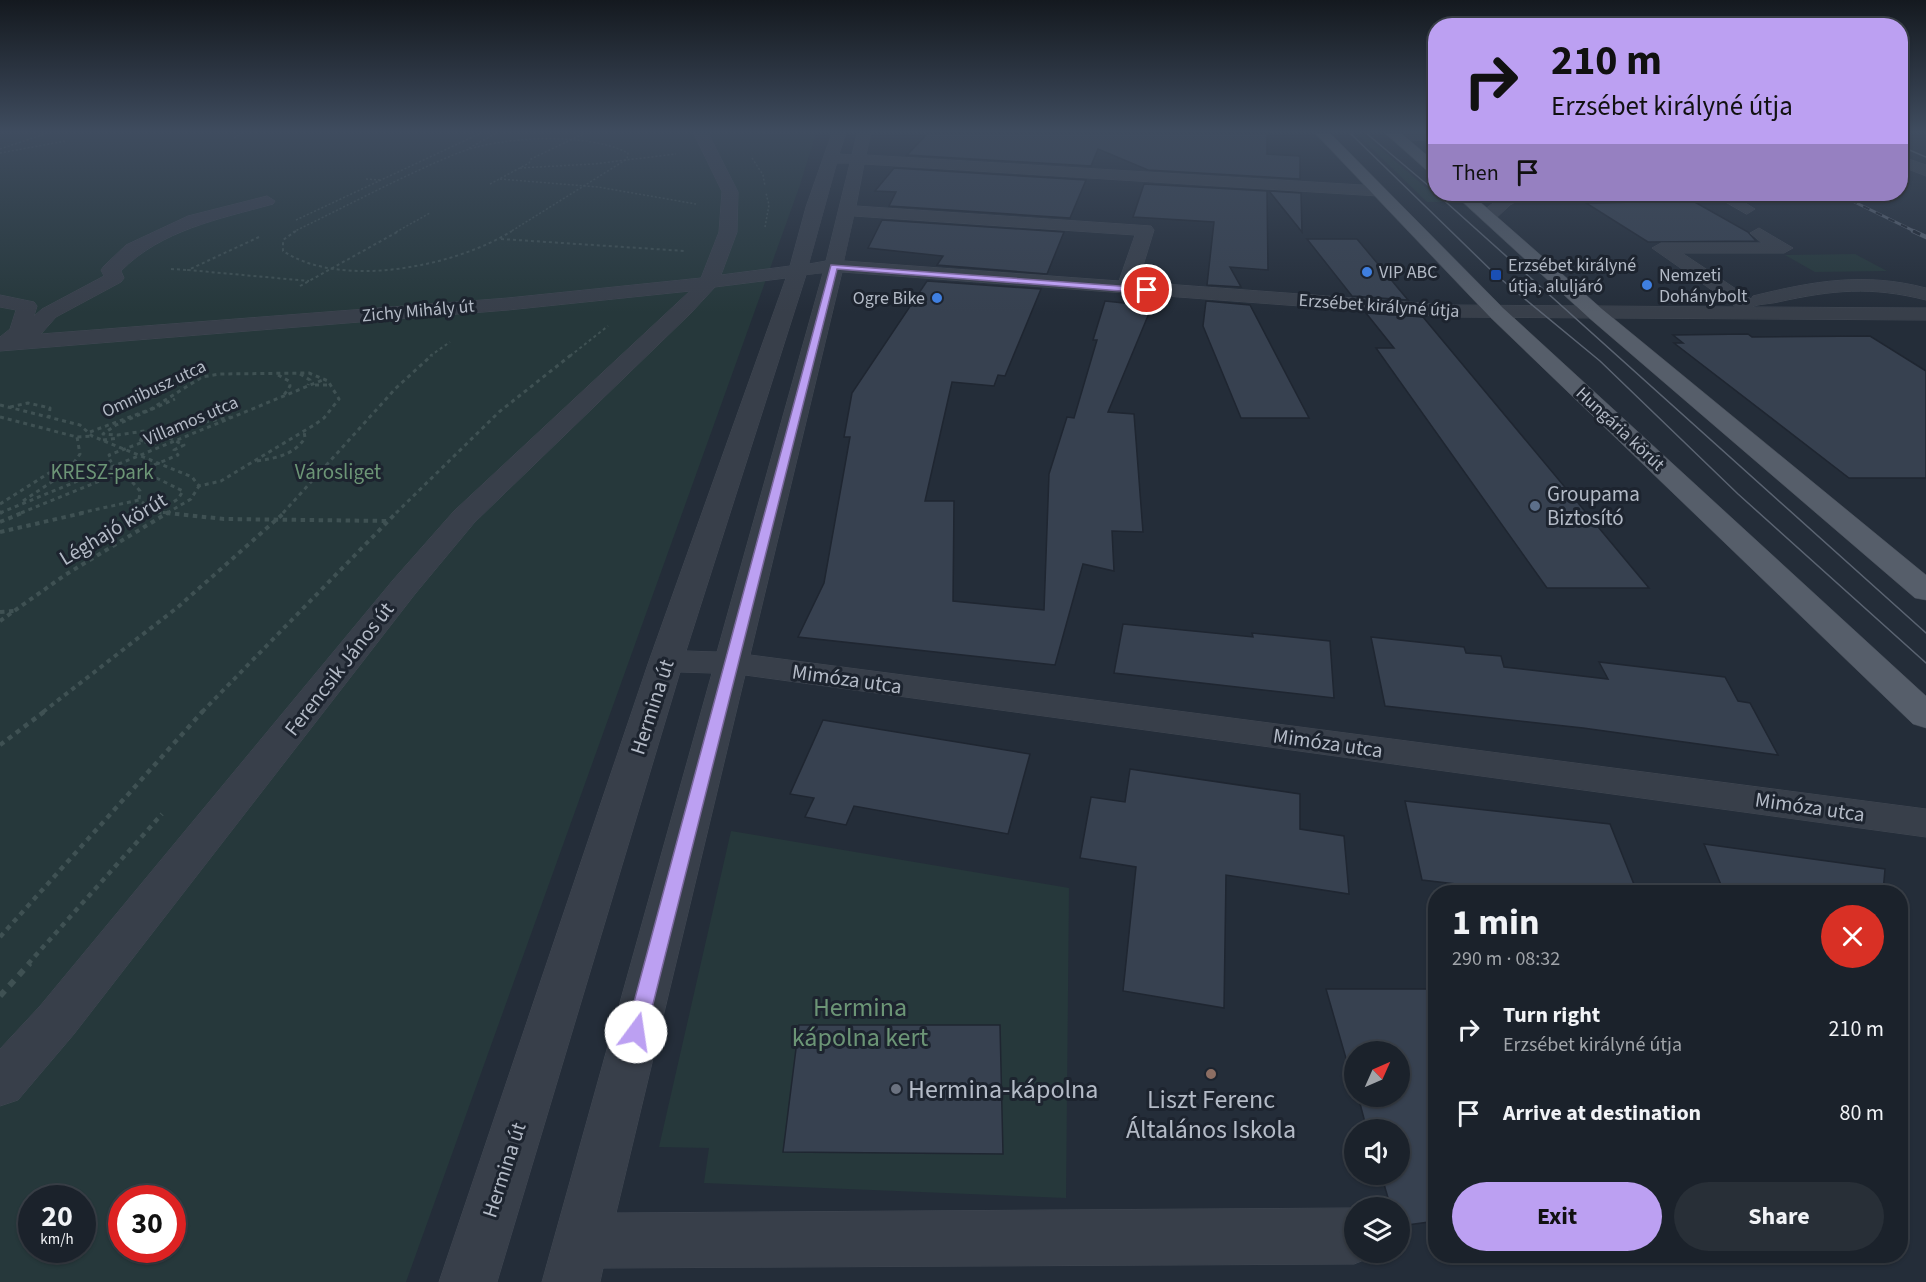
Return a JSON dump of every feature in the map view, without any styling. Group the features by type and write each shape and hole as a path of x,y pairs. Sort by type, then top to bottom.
{"main road":[{"name":"Hungária körút","path":"1380,193 1496,312 1926,716"},
{"path":"1470,201 1595,313 1926,591"}],"street":[{"path":"709,282 728,232 729,193"},
{"name":"Hermina út","path":"468,1282 666,662 798,270 820,193"},
{"path":"851,193 834,266 577,1261 651,1242 1344,1236"},
{"path":"10,344 49,313 114,278 111,270 132,249 194,220 267,201"},
{"path":"1488,216 1506,201"},
{"path":"1732,201 1747,210"},
{"path":"847,210 1145,230 1126,289"},
{"path":"1744,303 1661,248 1784,248 1759,233"},
{"name":"Zichy Mihály út","path":"10,344 508,304 834,266"},
{"name":"Erzsébet királyné útja","path":"834,266 1448,311 1926,314"},
{"name":"Ferencsik János út","path":"0,1084 57,1020 404,587 464,517 684,309 709,282"},
{"path":"1709,313 1744,303 1852,282 1889,285 1926,294"},
{"path":"0,301 27,306 20,330 10,344"},
{"path":"1888,314 1926,336"},
{"name":"Mimóza utca","path":"666,662 731,663 1926,823"}],"path":[{"path":"295,220 353,193"},
{"path":"375,193 289,234 283,240 283,251 292,260 333,269 373,270 418,265 463,256 500,239 574,193"},
{"path":"642,193 699,205"},
{"path":"693,251 690,239 699,205 697,194"},
{"path":"299,287 430,213"},
{"path":"188,270 263,235"},
{"path":"500,239 721,251"},
{"path":"171,269 309,281"},
{"path":"0,937 215,698 389,521 499,412 616,320"},
{"path":"0,745 167,618 279,518 399,385 432,353 452,341"},
{"path":"292,373 307,377 310,380 306,387"},
{"name":"Omnibusz utca","path":"91,434 151,410 202,377 220,374 309,373 325,379 332,385"},
{"path":"274,374 289,381 290,386 282,397"},
{"name":"Villamos utca","path":"0,513 178,442 325,379"},
{"path":"199,486 221,482 324,418 336,406 339,399 332,385 306,387"},
{"path":"163,431 164,429 118,435 103,434 112,427 156,410 175,399"},
{"name":"Léghajó körút","path":"9,407 28,403 50,408 49,417"},
{"name":"Léghajó körút","path":"0,405 80,425 102,440 192,477 199,486 191,499 65,575 0,621"},
{"path":"102,440 163,431 240,415"},
{"name":"Léghajó körút","path":"0,417 77,437 91,434"},
{"path":"122,478 178,455 174,450 184,445 169,438 156,443 138,439 162,434 163,431"},
{"path":"253,462 279,458 302,444 305,438 304,431"},
{"path":"14,508 68,471 80,454 77,437"},
{"path":"0,504 27,490 49,473 104,465 112,460 109,455 143,441"},
{"path":"104,465 127,476 140,491 139,500"},
{"path":"141,470 183,491 178,499 157,512"},
{"path":"0,522 120,472"},
{"path":"0,532 139,500 157,512 224,519 389,521"},
{"path":"0,612 15,611"}],"green space":[{"name":"Városliget","path":"0,193 797,193 406,1282 0,1282"},
{"path":"1418,193 1428,193 1428,201 1443,202 1427,202"},
{"path":"1855,254 1887,271 1815,272 1785,255"},
{"name":"Hermina kápolna kert","path":"731,831 1069,888 1066,1198 704,1183 709,1148 659,1147"}],"building":[{"path":"896,193 1081,193 1070,218 889,206"},
{"path":"1141,193 1267,193 1268,270 1230,267 1241,287 1207,285 1214,222 1133,217"},
{"path":"1270,193 1301,193 1302,232"},
{"path":"1693,201 1748,232 1756,241 1648,242 1586,203"},
{"path":"882,220 1064,232 1047,274 937,265 943,256 868,248"},
{"path":"1307,239 1357,239 1408,300 1352,296"},
{"path":"927,281 1041,289 1005,376 998,375 994,386 952,382 925,501 954,501 953,601 1044,610 1049,474 1067,417 1074,418 1097,340 1093,340 1105,301 1152,306 1108,412 1134,414 1143,532 1112,531 1114,571 1083,564 1055,665 798,637 824,583 850,437 844,437 852,393"},
{"path":"1206,301 1250,305 1309,418 1241,418 1203,326"},
{"name":"Groupama Biztosító","path":"1366,313 1423,317 1649,588 1547,588 1376,348 1394,348"},
{"path":"1748,334 1752,337 1870,336 1926,371 1926,478 1849,478 1674,343 1683,343 1673,335"},
{"path":"1123,624 1253,637 1252,633 1330,641 1334,698 1114,673"},
{"path":"1371,637 1464,647 1466,653 1501,656 1504,667 1608,679 1599,662 1725,677 1738,701 1750,703 1778,755 1583,728 1385,706"},
{"path":"823,720 1030,754 1008,834 854,806 846,825 805,817 814,798 790,794"},
{"path":"1130,769 1300,794 1300,829 1344,836 1349,894 1226,875 1224,1008 1123,991 1136,867 1080,858 1091,797 1125,802"},
{"path":"1405,801 1610,824 1634,885 1465,885 1422,880"},
{"path":"1704,844 1885,869 1884,885 1721,885"},
{"path":"1326,989 1428,989 1428,1222 1410,1225 1410,1197 1388,1197 1384,1185 1410,1185 1410,1119 1364,1119 1361,1107 1410,1107 1410,1041 1344,1041 1344,1051"},
{"name":"Hermina-kápolna","path":"799,1025 1000,1025 1003,1154 783,1152"}],"tram line":[{"path":"1412,193 1496,275 1600,361 1738,494 1926,663"},
{"path":"1445,201 1926,633"}],"railway":[{"path":"1852,201 1916,232"},
{"path":"1913,231 1926,237"}],"place":[{"name":"VIP ABC","path":"1367,272"},
{"name":"Erzsébet királyné útja, aluljáró","path":"1496,275"},
{"name":"Nemzeti Dohánybolt","path":"1647,285"},
{"name":"Ogre Bike","path":"937,298"},
{"name":"Groupama Biztosító","path":"1535,506"},
{"name":"Liszt Ferenc Általános Iskola","path":"1211,1074"},
{"name":"Hermina-kápolna","path":"896,1089"}],"route":[{"path":"636,1032 834,266 1147,290"}],"park label":[{"name":"KRESZ-park","path":"102,472"}]}
